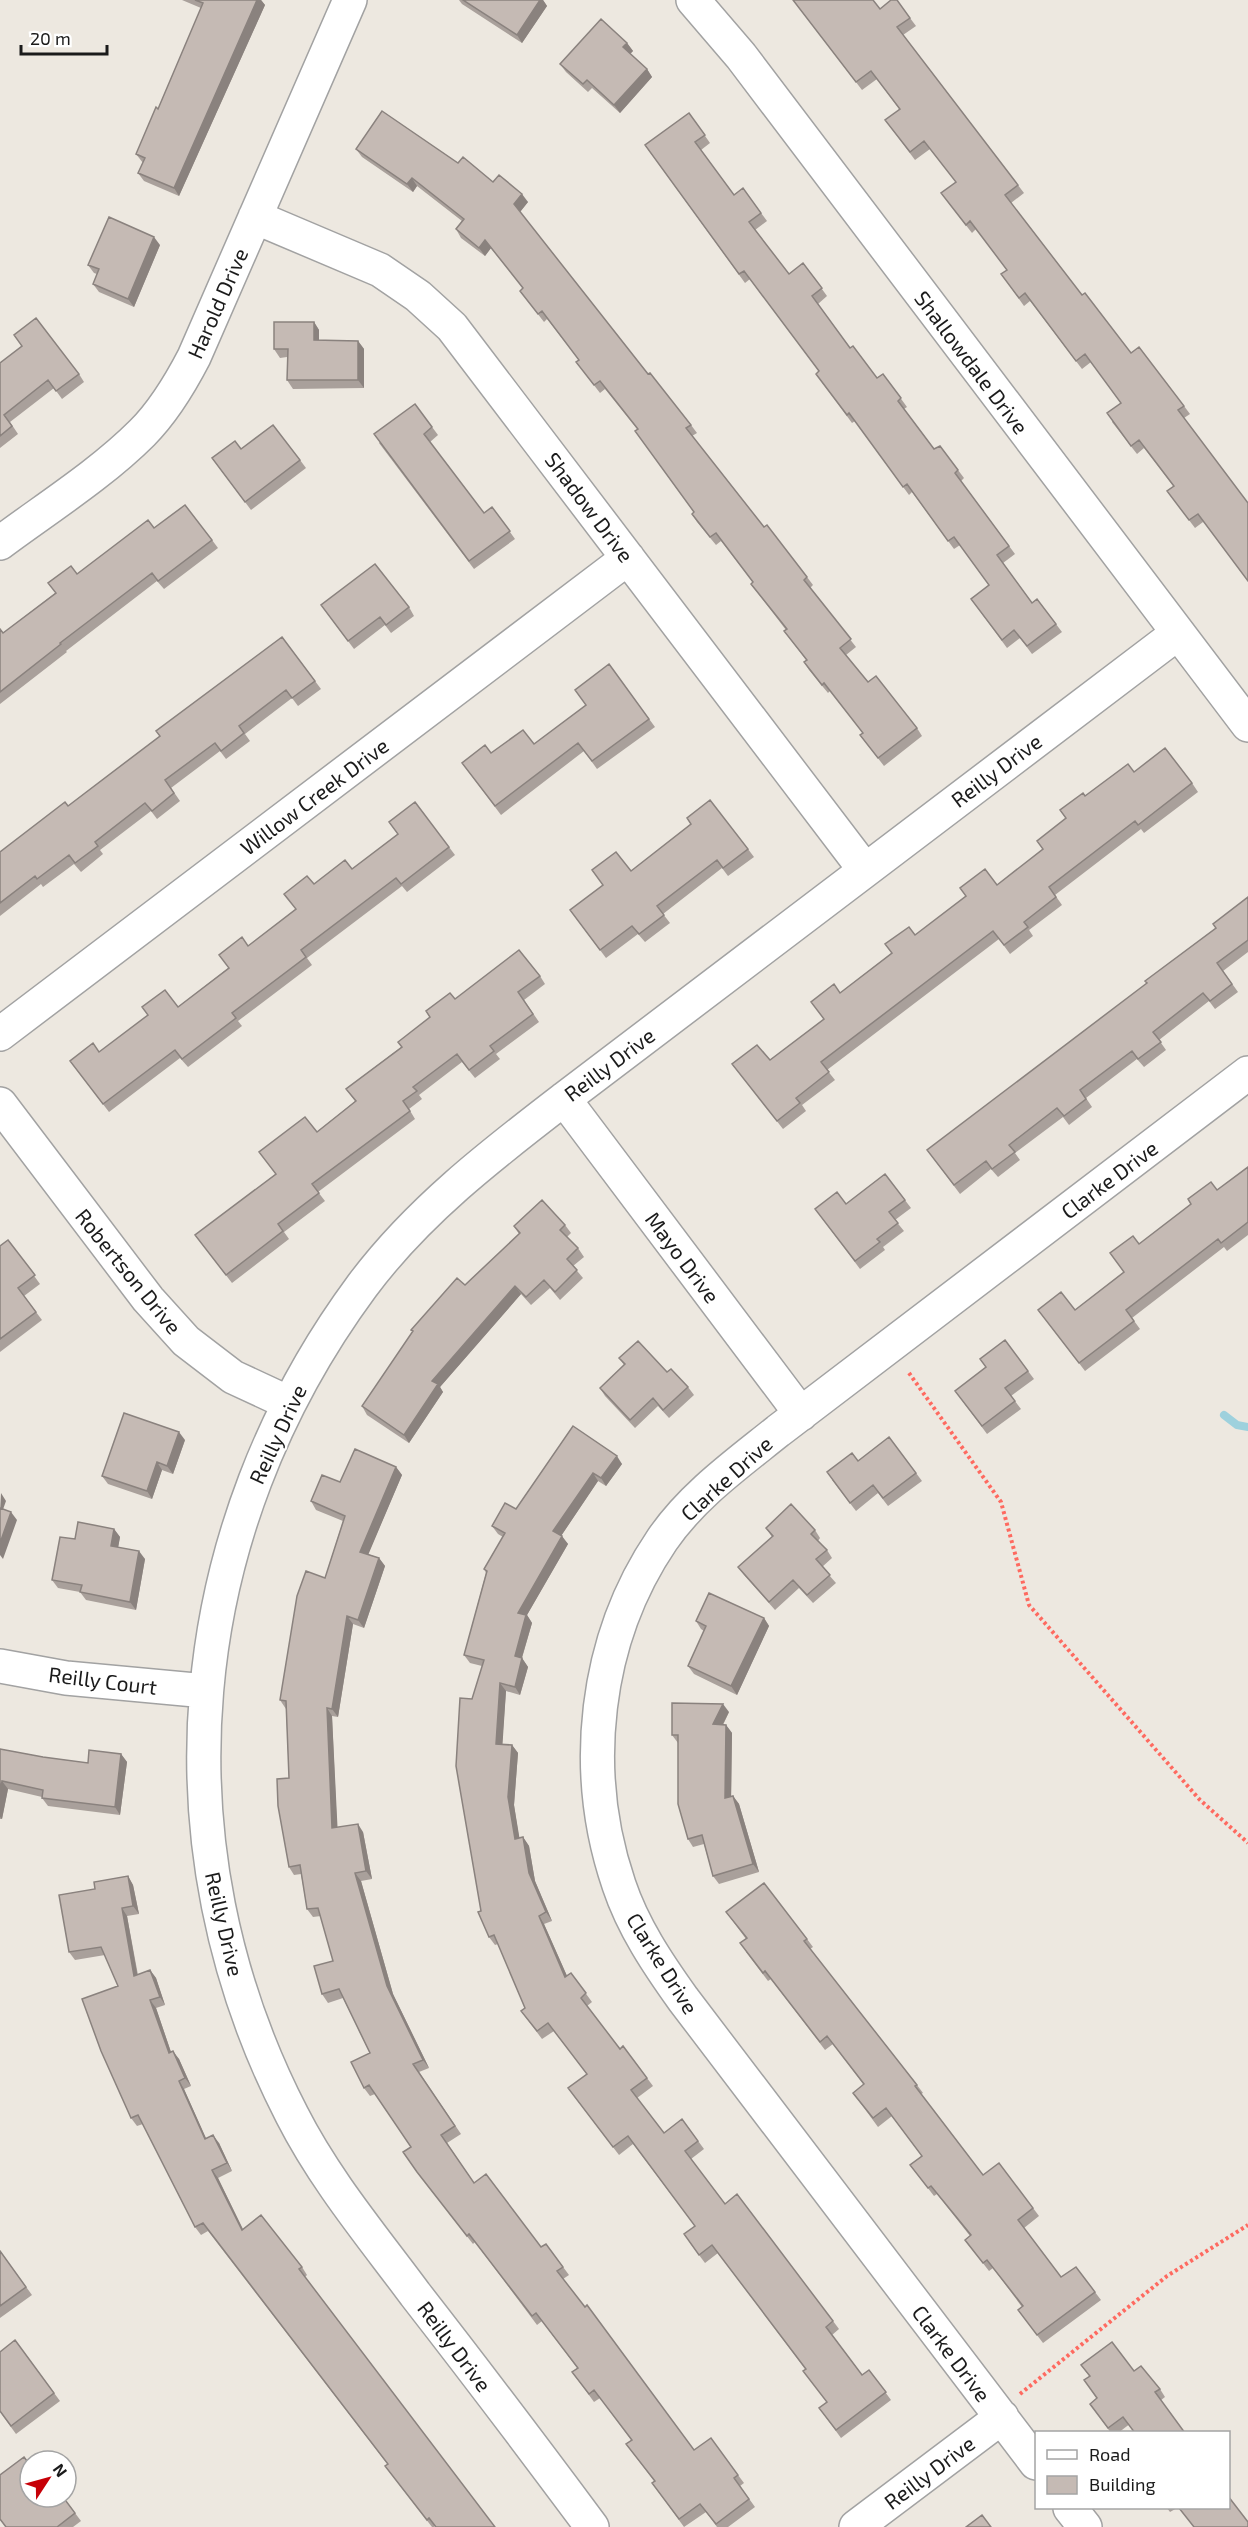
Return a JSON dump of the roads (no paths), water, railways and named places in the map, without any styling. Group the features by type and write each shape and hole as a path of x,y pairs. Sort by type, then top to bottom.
{"street":[{"name":"Harold Drive","path":"0,543 119,453 159,414 194,357 350,0"},
{"name":"Shallowdale Drive","path":"693,0 741,56 1248,725"},
{"name":"Shadow Drive","path":"255,217 380,270 400,282 435,310 465,343 865,870"},
{"name":"Willow Creek Drive","path":"0,1034 628,558"},
{"name":"Reilly Drive","path":"592,2527 337,2191 294,2119 272,2076 231,1966 211,1866 203,1772 206,1690 230,1551 259,1470 289,1403 311,1363 363,1285 397,1244 431,1209 480,1164 564,1099 1178,633"},
{"name":"Clarke Drive","path":"1035,2461 1007,2409 664,1972 647,1946 627,1905 604,1830 598,1785 598,1716 606,1670 619,1626 638,1582 662,1540 679,1518 722,1476 801,1414 1248,1073"},
{"name":"Mayo Drive","path":"564,1099 801,1414"},
{"name":"Robertson Drive","path":"0,1104 169,1324 204,1357 233,1377 289,1403"},
{"name":"Reilly Court","path":"0,1666 66,1678 206,1690"},
{"name":"Reilly Drive","path":"856,2527 1007,2409"},
{"path":"1071,2509 1085,2527"}],"waterway":[{"path":"1224,1415 1237,1425 1248,1427"}]}
